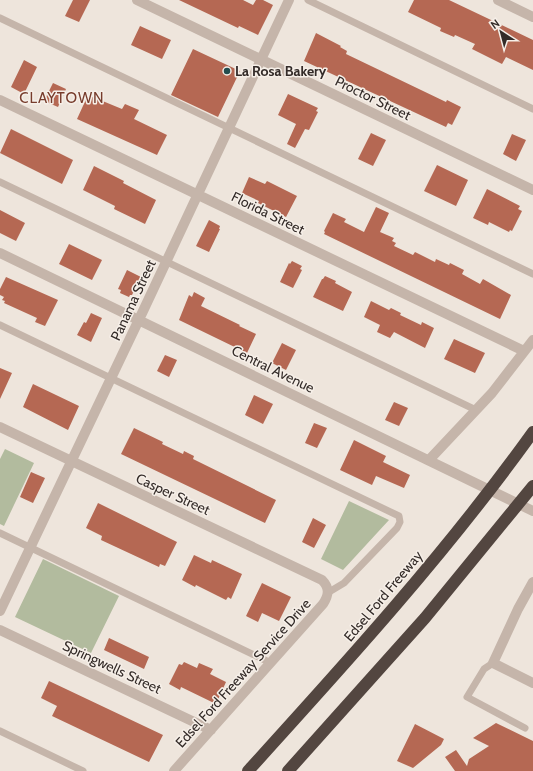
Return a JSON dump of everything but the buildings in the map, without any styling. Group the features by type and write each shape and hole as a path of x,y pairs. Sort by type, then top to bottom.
{"highway":[{"name":"Edsel Ford Freeway","path":"248,771 400,601 459,529 533,432"},
{"path":"288,771 425,618 533,486"}],"street":[{"name":"Proctor Street","path":"137,0 533,190"},
{"name":"Panama Street","path":"0,611 139,320 289,0"},
{"path":"498,0 533,17"},
{"name":"Florida Street","path":"0,100 524,351"},
{"name":"Central Avenue","path":"0,254 533,511"},
{"path":"429,460 492,392 533,340"},
{"name":"Casper Street","path":"0,427 322,580 326,584 329,592"},
{"path":"533,582 518,609 493,662 533,683"},
{"name":"Edsel Ford Freeway Service Drive","path":"174,771 324,604 329,592"},
{"name":"Springwells Street","path":"0,630 212,730"}],"lane":[{"path":"308,0 533,109"},
{"path":"0,18 230,127 533,274"},
{"path":"0,182 476,410"},
{"path":"0,324 399,516 400,522 397,528 344,582 329,592"},
{"path":"0,533 271,663"},
{"path":"493,662 484,669 467,697 525,728"},
{"path":"0,730 83,771"}],"green space":[{"path":"5,449 34,463 4,526 0,524 0,459"},
{"path":"349,501 389,520 343,570 321,559"},
{"path":"43,559 119,596 91,653 15,617"}],"place":[{"name":"La Rosa Bakery","path":"227,71"}],"district":[{"name":"CLAYTOWN","path":"62,98"}]}
